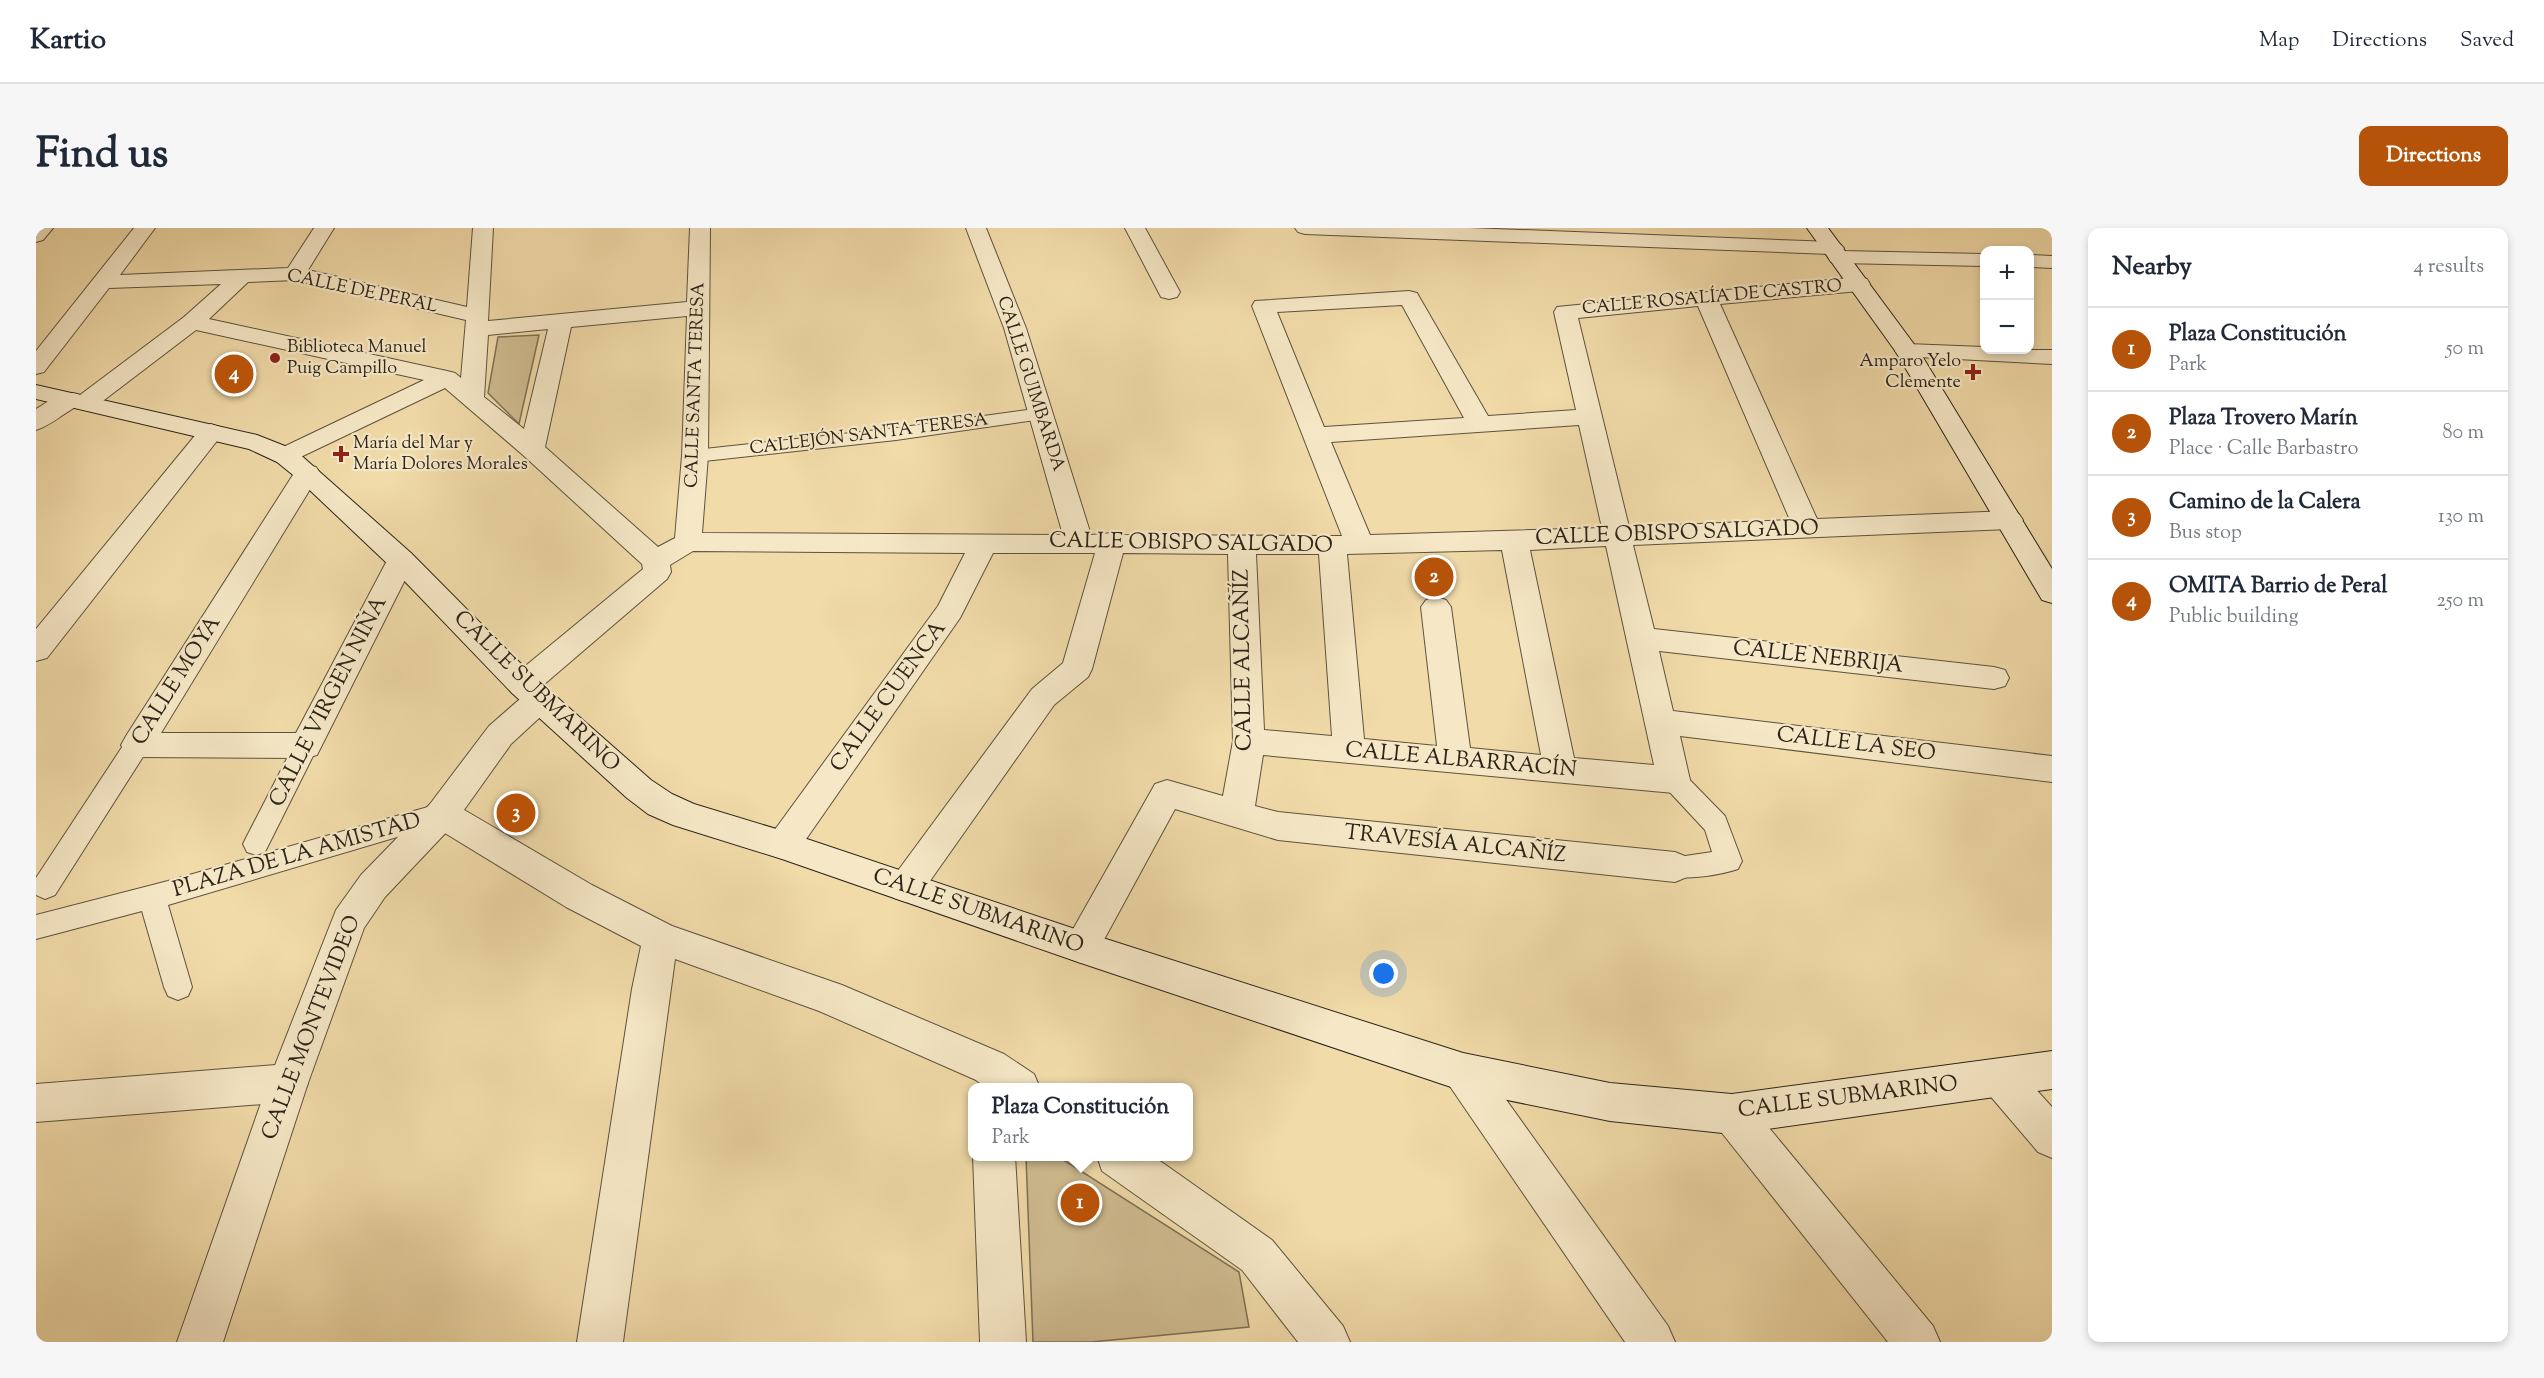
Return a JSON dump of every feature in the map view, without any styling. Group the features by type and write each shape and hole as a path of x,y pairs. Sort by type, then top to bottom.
{"street":[{"path":"36,236 43,228"},
{"path":"36,367 145,228"},
{"path":"295,274 324,228"},
{"path":"472,399 483,228"},
{"name":"CALLE SANTA TERESA","path":"688,542 695,456 700,228"},
{"name":"CALLE GUIMBARDA","path":"976,228 1015,328 1079,542"},
{"path":"1135,228 1169,292"},
{"path":"1305,228 1980,261"},
{"path":"1818,228 1907,351 2052,593"},
{"path":"2034,261 2052,262"},
{"name":"CALLE DE PERAL","path":"103,282 295,274 477,323 561,321 699,308"},
{"path":"36,422 43,415 79,401 192,322 243,275"},
{"name":"CALLE ROSALÍA DE CASTRO","path":"1590,417 1565,312 1859,284"},
{"path":"1349,750 1346,545 1315,435 1263,306 1409,298 1480,424"},
{"path":"1706,298 1807,528"},
{"path":"532,449 561,321"},
{"path":"192,322 447,378 532,449 656,561 657,572 531,692"},
{"path":"1907,351 2052,357"},
{"path":"296,464 447,378"},
{"name":"CALLE SUBMARINO","path":"36,392 258,443 296,464 402,560 531,692 639,789 660,804 685,815 783,845 1081,947 1463,1072 1610,1102 1732,1114 2052,1070"},
{"name":"CALLEJÓN SANTA TERESA","path":"695,456 896,434 1042,414"},
{"path":"1315,435 1590,417 1674,780 1716,824 1729,861 1675,867"},
{"path":"36,650 211,432"},
{"name":"CALLE MOYA","path":"45,887 137,745 296,464"},
{"name":"CALLE OBISPO SALGADO","path":"688,542 1113,542 1346,545 1514,541 2009,520"},
{"path":"1514,541 1560,770"},
{"path":"656,561 688,542"},
{"name":"CALLE CUENCA","path":"783,845 950,611 984,542"},
{"path":"906,887 1042,697 1077,669 1113,542"},
{"name":"CALLE ALCAÑÍZ","path":"1237,814 1249,741 1242,544"},
{"name":"CALLE VIRGEN NIÑA","path":"256,844 402,560"},
{"path":"1436,607 1455,760"},
{"name":"CALLE NEBRIJA","path":"1641,638 1994,678"},
{"name":"CALLE MONTEVIDEO","path":"200,1342 288,1083 349,921 374,885 442,814 531,692"},
{"name":"CALLE LA SEO","path":"1660,721 2052,769"},
{"name":"CALLE ALBARRACÍN","path":"1249,741 1674,780"},
{"path":"137,745 306,746"},
{"path":"1081,947 1167,792 1237,814"},
{"path":"442,814 579,896 661,938 829,997 1000,1080"},
{"name":"PLAZA DE LA AMISTAD","path":"36,927 152,897 442,814"},
{"name":"TRAVESÍA ALCAÑÍZ","path":"1237,814 1278,826 1675,867"},
{"name":"PLAZA DE LA AMISTAD","path":"152,897 178,987"},
{"path":"600,1342 661,938"},
{"path":"1463,1072 1652,1342"},
{"path":"2000,1078 2052,1138"},
{"path":"36,1103 288,1083"},
{"path":"1732,1114 1917,1342"},
{"path":"994,1161 1003,1342"},
{"path":"1124,1161 1257,1255 1326,1342"}],"shaded area":[{"path":"539,335 519,424 488,393 498,337"},
{"path":"1026,1161 1065,1161 1239,1272 1249,1327 1091,1342 1033,1342"}],"place":[{"name":"Biblioteca Manuel Puig Campillo","path":"275,358"},
{"name":"Amparo Yelo Clemente","path":"1973,372"},
{"name":"OMITA Barrio de Peral","path":"234,374"},
{"name":"María del Mar y María Dolores Morales","path":"341,454"},
{"name":"Plaza Trovero Marín","path":"1434,577"},
{"name":"Camino de la Calera","path":"516,813"},
{"name":"Plaza Constitución","path":"1080,1203"}]}
